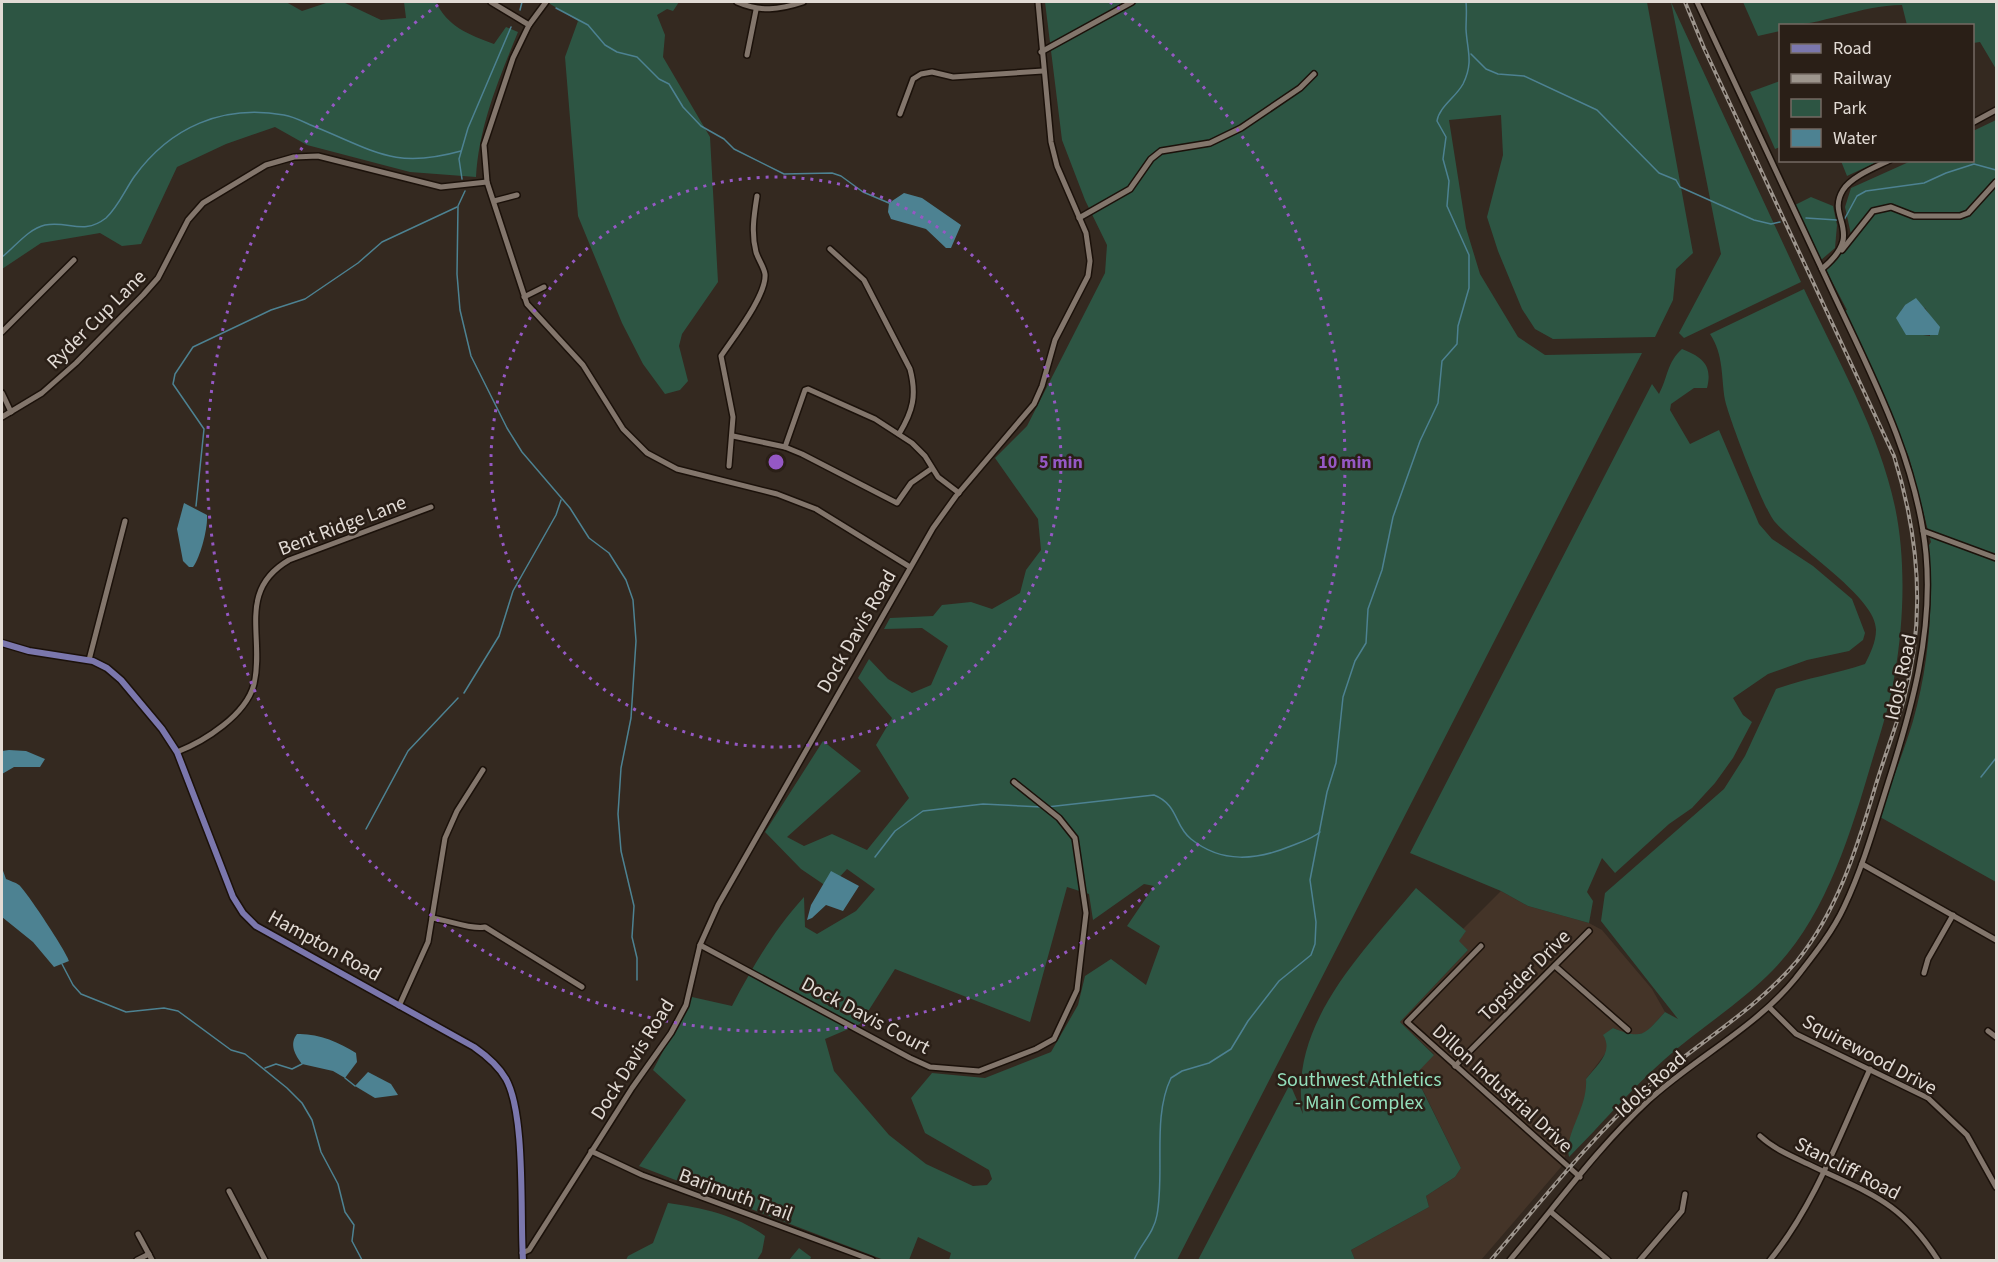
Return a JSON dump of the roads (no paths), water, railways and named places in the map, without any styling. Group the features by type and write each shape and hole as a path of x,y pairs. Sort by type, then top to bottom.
{"main road":[{"name":"Hampton Road","path":"2,643 29,651 89,660 106,668 121,680 162,729 177,752 233,897 243,913 265,932 474,1047 498,1067 506,1079 517,1119 523,1260"}],"street":[{"path":"491,2 529,25"},
{"path":"546,2 529,25 513,57 486,135 484,165 487,182 524,297 537,318 583,365 623,429 647,453 677,469 777,494 816,509 910,567"},
{"path":"737,2 756,10 782,8 803,2"},
{"name":"Dock Davis Road","path":"522,1253 529,1250 686,1005 700,945 718,905 933,528 958,493 1019,423 1038,396 1055,340 1089,271 1088,242 1054,155 1041,52 1038,2"},
{"path":"1041,52 1132,2"},
{"name":"Idols Road","path":"1510,1260 1580,1177 1650,1100 1769,1007 1791,984 1829,934 1844,907 1862,864 1916,690 1927,620 1928,586 1923,531 1908,465 1867,365 1697,2"},
{"path":"747,55 756,10"},
{"path":"900,114 913,79 921,74 932,72 953,77 1043,71"},
{"path":"1079,218 1130,189 1151,159 1161,152 1210,144 1241,128 1300,88 1314,74"},
{"path":"1974,122 1996,110"},
{"name":"Ryder Cup Lane","path":"2,417 42,393 76,363 143,295 158,278 188,219 202,202 266,165 294,157 318,156 441,187 487,182"},
{"path":"1842,250 1844,239 1840,207 1842,192 1857,178 1886,162"},
{"path":"1822,269 1842,250 1863,221 1882,207 1891,207 1914,216 1960,216 1968,213 1996,182"},
{"path":"494,201 517,195"},
{"path":"729,466 733,417 721,356 755,304 763,284 765,272 760,264 753,232 758,196"},
{"path":"830,249 864,280 910,369 914,383 914,404 898,434"},
{"path":"2,332 74,261"},
{"path":"524,297 544,287"},
{"path":"785,447 805,390 808,389 867,415 898,434 925,456 931,469 958,493"},
{"path":"2,393 11,412"},
{"path":"733,436 785,447 897,503 911,483 921,473 931,469"},
{"name":"Bent Ridge Lane","path":"177,752 223,725 246,701 254,685 256,601 275,568 289,560 431,507"},
{"path":"89,660 125,521"},
{"path":"1923,531 1996,558"},
{"path":"399,1006 428,942 445,838 457,811 483,770"},
{"name":"Dock Davis Court","path":"700,945 930,1067 979,1071 1036,1049 1054,1039 1077,990 1086,913 1075,838 1059,818 1014,782"},
{"path":"1862,864 1996,940"},
{"path":"1924,973 1928,959 1953,915"},
{"path":"432,918 461,923 476,929 485,927 582,987"},
{"name":"Topsider Drive","path":"1455,1066 1589,931"},
{"name":"Dillon Industrial Drive","path":"1481,946 1407,1022 1580,1177"},
{"path":"1555,966 1628,1030"},
{"name":"Squirewood Drive","path":"1769,1007 1796,1034 1928,1098 1967,1136 1996,1187"},
{"path":"1988,1031 1996,1036"},
{"path":"1770,1260 1791,1232 1823,1172 1870,1069"},
{"name":"Stancliff Road","path":"1760,1136 1779,1150 1877,1196 1901,1213 1919,1232 1936,1260"},
{"name":"Barjmuth Trail","path":"591,1151 642,1175 872,1260"},
{"path":"229,1191 265,1260"},
{"path":"1640,1260 1682,1211 1685,1194"},
{"path":"1551,1212 1608,1260"},
{"path":"138,1234 152,1260"},
{"path":"137,1260 149,1254"}],"water":[{"path":"904,193 922,198 961,225 951,248 946,248 926,229 891,219 888,212 889,203"},
{"path":"1916,298 1940,327 1938,335 1906,335 1896,318 1905,305"},
{"path":"184,503 207,515 199,556 193,567 189,567 183,561 177,529"},
{"path":"2,751 26,751 45,759 40,767 14,767 2,774"},
{"path":"2,868 6,879 19,885 29,898 69,961 54,967 33,942 2,917"},
{"path":"831,871 859,886 843,911 826,905 807,920 811,905"},
{"path":"297,1034 320,1037 342,1045 356,1053 357,1062 345,1078 333,1071 302,1064 293,1046"},
{"path":"368,1072 391,1084 398,1095 375,1098 355,1086"}],"waterway":[{"path":"520,10 522,2"},
{"path":"1134,1260 1153,1228 1157,1215 1160,1181 1160,1127 1165,1093 1171,1078 1182,1071 1209,1063 1231,1049 1248,1021 1279,981 1311,955 1315,944 1316,922 1310,880 1327,792 1336,763 1343,697 1355,661 1366,643 1368,609 1382,570 1393,517 1420,441 1438,403 1442,361 1457,344 1458,326 1469,288 1469,255 1447,206 1449,181 1443,159 1446,137 1437,121 1441,111 1463,84 1468,69 1466,2"},
{"path":"556,8 588,25 605,45 617,52 637,57 659,79 669,84 683,107 701,126 724,139 734,149 784,174 832,173 841,176 863,192 889,203"},
{"path":"462,179 459,159 468,128 511,27"},
{"path":"1471,54 1486,69 1498,74 1524,76 1597,110 1659,173 1676,180 1680,187 1754,220 1771,224 1780,222"},
{"path":"2,257 27,234 39,227 53,224 83,227 106,218 118,204 134,177 164,145 200,123 219,117 262,112 288,116 372,151 402,158 439,156 461,151"},
{"path":"1844,220 1857,196 1866,191 1924,183 1974,164 1996,170"},
{"path":"465,191 458,206 457,274 460,310 471,356 507,428 522,452 570,508 589,538 609,553 626,580 633,600 636,641 631,718 621,768 618,814 621,851 634,906 632,937 637,958 637,980"},
{"path":"196,506 204,429 173,384 175,374 193,347 271,310 305,299 358,263 382,242 457,207"},
{"path":"1806,218 1837,220"},
{"path":"464,693 499,636 513,591 556,515 561,500"},
{"path":"366,829 408,751 458,698"},
{"path":"1981,777 1996,758"},
{"path":"1047,807 1154,795 1168,804 1191,839 1215,853 1227,856 1253,857 1278,851 1314,837 1320,832"},
{"path":"875,857 895,831 923,811 983,804 1042,807"},
{"path":"62,964 73,985 81,994 126,1012 164,1008 178,1011 231,1050 245,1054 287,1088 302,1103 312,1120 321,1152 338,1184 345,1212 354,1225 352,1241 362,1260"},
{"path":"265,1068 276,1064 292,1069 302,1064"},
{"path":"345,1078 355,1086"}],"railway":[{"path":"1491,1260 1566,1172 1625,1108 1665,1072 1762,996 1797,961 1811,942 1844,880 1904,699 1911,669 1917,608 1917,577 1909,516 1894,456 1704,48 1685,2"}],"park label":[{"name":"Southwest Athletics - Main Complex","path":"1359,1090"}]}
